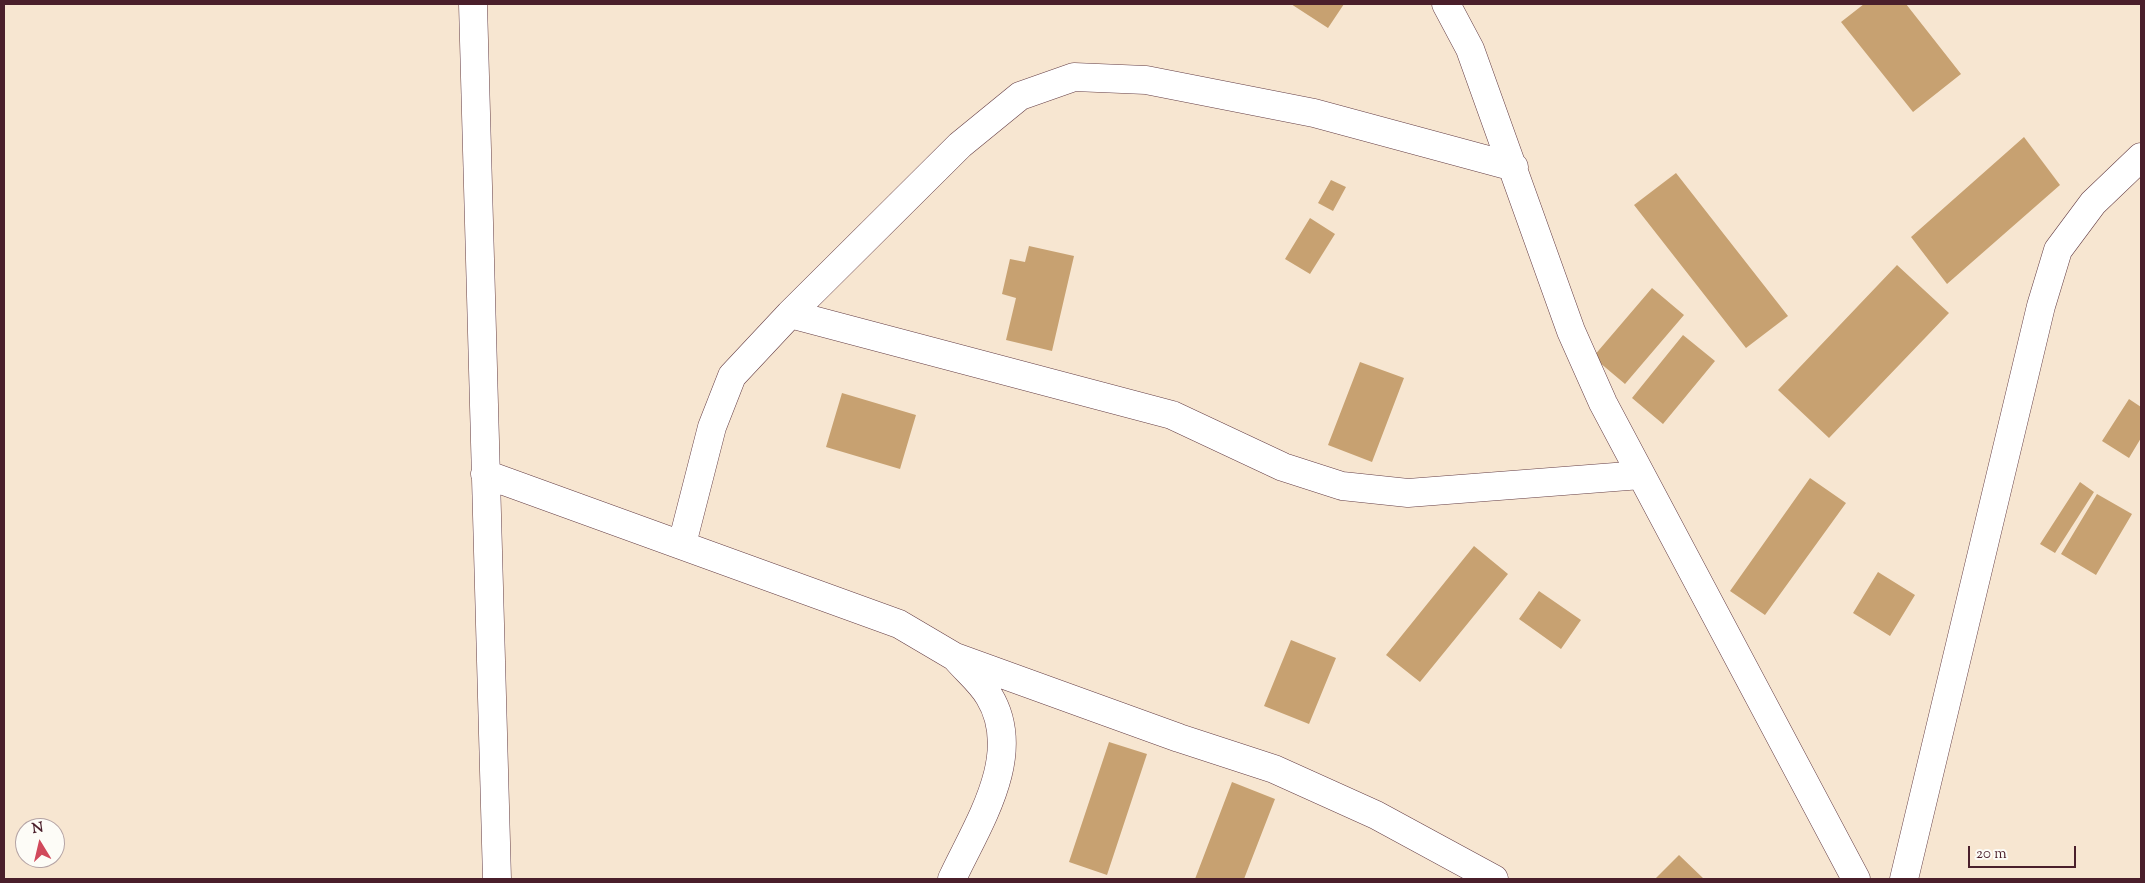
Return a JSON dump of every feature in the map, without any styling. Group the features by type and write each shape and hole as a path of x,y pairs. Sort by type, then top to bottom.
{"street":[{"path":"473,4 497,879"},
{"path":"1446,4 1470,49 1514,167 1571,331 1603,403 1856,879"},
{"path":"682,544 712,426 732,376 790,314 960,145 1020,96 1074,77 1146,80 1314,113 1514,167"},
{"path":"1904,879 2041,306 2058,250 2093,203 2141,157"},
{"path":"790,314 1172,414 1283,467 1342,486 1408,493 1641,475"},
{"path":"485,474 899,624 955,657 1179,738 1274,769 1376,814 1494,879"},
{"path":"952,879 991,795 1000,762 1002,727 989,696 955,657"}],"building":[{"path":"1291,4 1344,4 1328,28"},
{"path":"1864,4 1906,4 1961,74 1913,112 1841,22"},
{"path":"2024,137 2060,185 1947,284 1911,237"},
{"path":"1676,173 1788,316 1746,348 1634,205"},
{"path":"1331,180 1346,187 1333,211 1318,203"},
{"path":"1310,218 1335,234 1310,274 1285,259"},
{"path":"1029,246 1074,256 1052,351 1006,340 1016,298 1002,294 1010,259 1025,262"},
{"path":"1897,265 1949,313 1829,438 1778,390"},
{"path":"1652,288 1684,315 1625,384 1593,357"},
{"path":"1683,335 1715,361 1663,424 1632,398"},
{"path":"1360,362 1404,378 1372,462 1328,445"},
{"path":"842,393 916,415 900,469 826,447"},
{"path":"2129,399 2141,407 2141,438 2129,458 2102,441"},
{"path":"1810,478 1846,503 1765,615 1730,591"},
{"path":"2080,482 2094,492 2055,553 2040,544"},
{"path":"2097,494 2132,514 2096,575 2061,554"},
{"path":"1474,546 1508,574 1420,682 1386,655"},
{"path":"1878,572 1915,595 1890,636 1853,613"},
{"path":"1539,591 1581,620 1561,649 1519,619"},
{"path":"1291,640 1336,658 1309,724 1264,706"},
{"path":"1109,742 1147,754 1107,875 1069,862"},
{"path":"1232,782 1275,799 1244,879 1195,879"},
{"path":"1679,855 1704,879 1655,879"}]}
